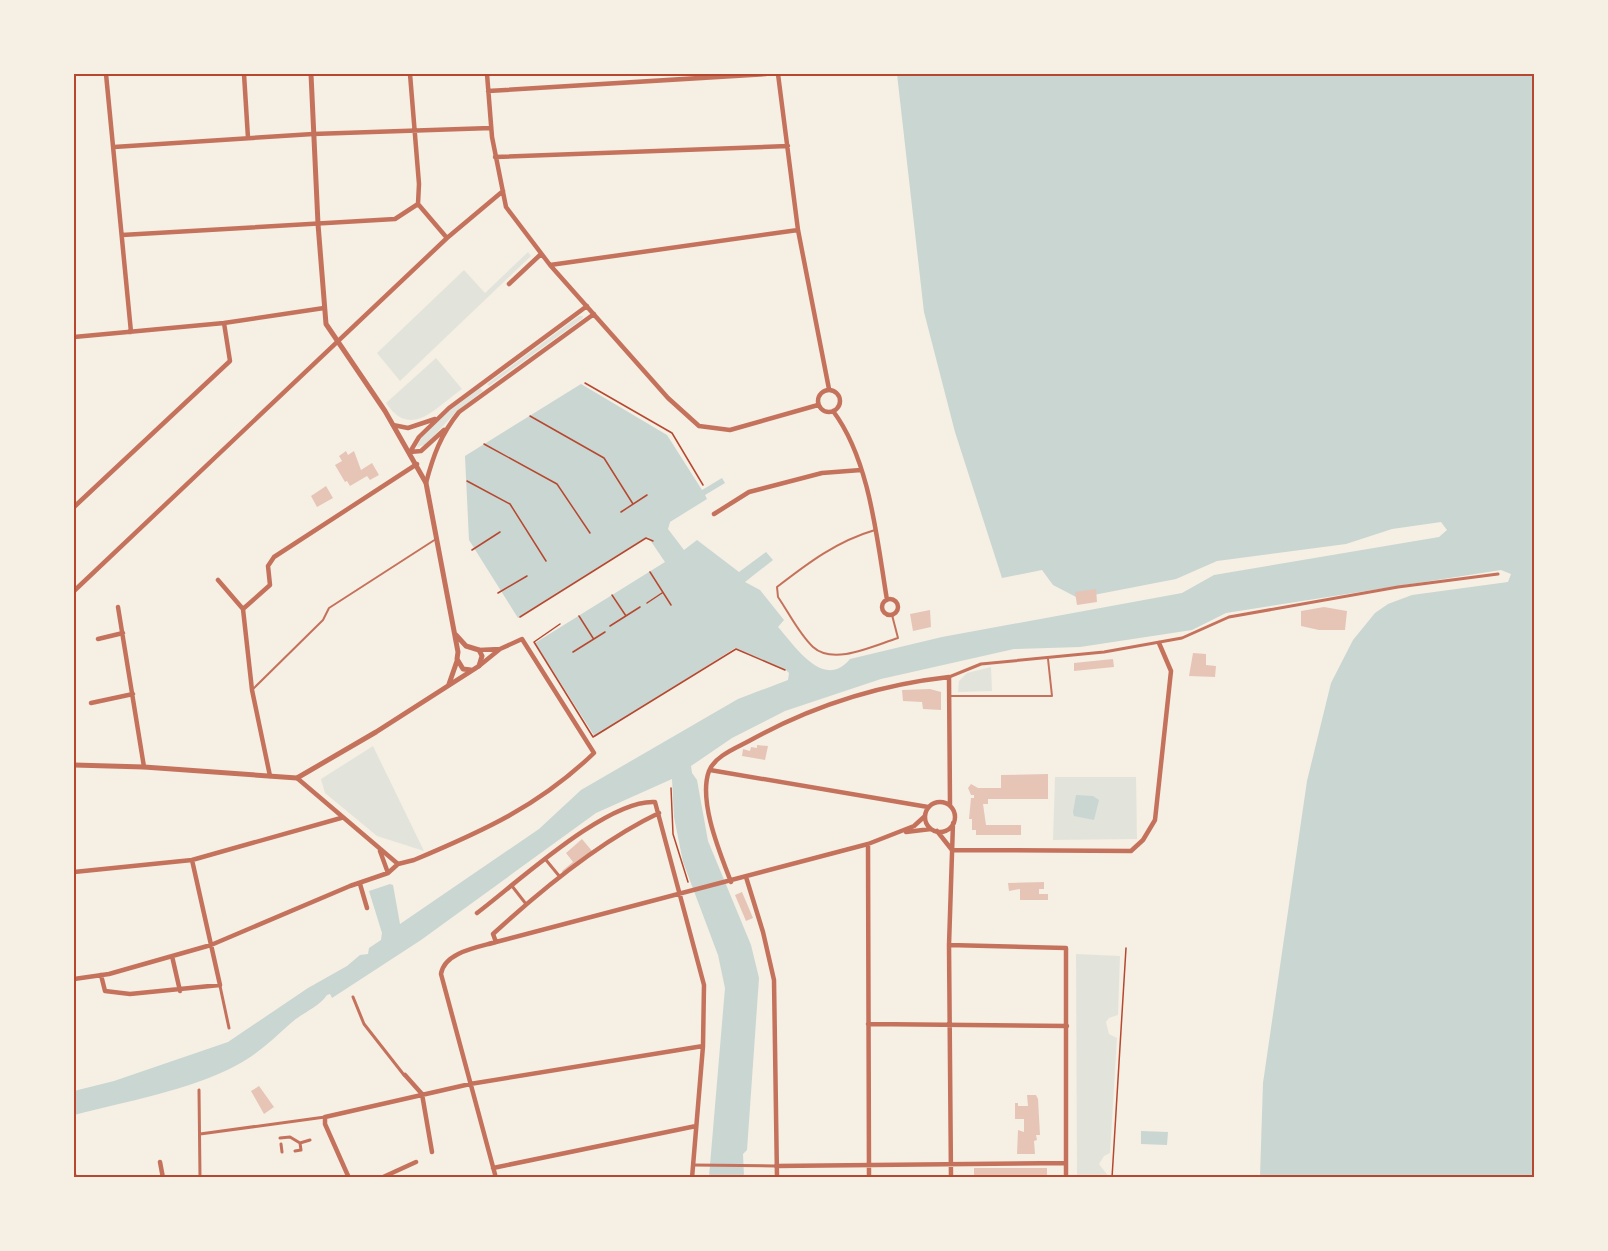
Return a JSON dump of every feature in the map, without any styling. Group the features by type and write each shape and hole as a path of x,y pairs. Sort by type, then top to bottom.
{"street":[{"path":"106,74 130,332"},
{"path":"244,74 248,138"},
{"path":"311,74 318,224 327,324 410,452 426,483 458,652 449,684"},
{"path":"410,74 418,204 447,238"},
{"path":"487,74 495,157 506,207 550,265 668,398 699,426 730,430 818,405"},
{"path":"488,91 766,74"},
{"path":"778,74 798,230 829,389"},
{"path":"114,147 313,134 415,133 491,128"},
{"path":"495,157 788,146"},
{"path":"74,591 447,238 503,191"},
{"path":"122,235 395,219 418,204"},
{"path":"550,265 798,230"},
{"path":"509,284 541,254"},
{"path":"410,452 419,437 438,418 587,306"},
{"path":"74,337 224,323 324,308"},
{"path":"410,452 421,451 446,429 459,412 594,314"},
{"path":"74,507 230,362 224,323"},
{"path":"482,383 488,391"},
{"path":"818,405 820,394 829,389"},
{"path":"818,405 826,412 833,411 839,406 840,399 836,392 829,389"},
{"path":"833,411 844,426 861,470 875,530 887,600 882,608 884,613 892,615 896,613 898,605 895,601 887,600"},
{"path":"393,425 408,428 438,418"},
{"path":"426,483 432,459 446,429"},
{"path":"243,609 270,585 268,566 274,557 417,464"},
{"path":"714,514 749,492 772,485 822,473 861,470"},
{"path":"731,882 716,844 706,794 710,770 720,758 735,748 797,716 892,685 949,677 981,664 1019,659 1048,659 1160,643 1194,634 1229,617 1388,589 1498,574"},
{"path":"218,580 243,609 252,690 270,776"},
{"path":"118,607 144,767"},
{"path":"98,639 123,633"},
{"path":"455,634 466,646 479,650 501,649"},
{"path":"74,765 144,767 297,778 376,732 479,666 501,649 522,639 594,753 541,797 508,818 398,864 388,873 211,945 101,975 74,979"},
{"path":"925,816 952,850 1131,851 1143,840 1155,820 1170,700 1171,671 1160,643"},
{"path":"458,652 466,646"},
{"path":"479,650 482,660 479,666"},
{"path":"457,661 463,669 471,670"},
{"path":"949,677 950,806 954,814 949,945 951,1178"},
{"path":"91,703 133,694"},
{"path":"710,770 928,807"},
{"path":"297,778 341,818 398,864"},
{"path":"477,913 607,815 642,803 656,802 704,985 696,1165 692,1178"},
{"path":"496,1178 442,968 448,960 460,953 496,942 731,882 868,844 901,833 916,825 925,816 928,807 936,802 950,806"},
{"path":"496,942 493,934 526,904 632,826 659,813"},
{"path":"74,872 192,860 341,818"},
{"path":"901,833 946,830 953,823"},
{"path":"868,844 868,1178"},
{"path":"381,851 388,873"},
{"path":"192,860 230,1028"},
{"path":"546,860 561,878"},
{"path":"746,877 763,932 774,980 777,1178"},
{"path":"360,884 367,908"},
{"path":"512,886 526,904"},
{"path":"949,945 1066,948 1066,1178"},
{"path":"172,956 180,991"},
{"path":"101,975 105,991 130,994 180,991 220,985"},
{"path":"353,997 364,1024 422,1094 432,1152"},
{"path":"868,1024 1066,1026"},
{"path":"200,1134 324,1118 470,1084 703,1046"},
{"path":"199,1090 200,1178"},
{"path":"324,1118 349,1178"},
{"path":"494,1168 696,1126"},
{"path":"280,1138 290,1137 300,1143 310,1140"},
{"path":"295,1151 301,1150 300,1143"},
{"path":"281,1144 282,1152"},
{"path":"160,1162 163,1178"},
{"path":"381,1178 416,1162"},
{"path":"696,1165 1066,1163"}],"lane":[{"path":"875,530 845,539 790,576 777,587 778,597 813,646 823,653 843,654 898,638 892,615"},
{"path":"252,690 323,620 329,608 436,538"},
{"path":"949,696 1052,696 1048,659"}],"path":[{"path":"585,382 672,433 703,485"},
{"path":"530,416 604,458 633,504"},
{"path":"484,444 557,484 590,533"},
{"path":"466,481 510,504 546,561"},
{"path":"621,512 647,495"},
{"path":"472,550 500,532"},
{"path":"520,617 646,538 653,541"},
{"path":"650,572 671,605"},
{"path":"498,593 527,576"},
{"path":"647,603 663,592"},
{"path":"612,595 626,616"},
{"path":"610,626 640,608"},
{"path":"579,616 594,639"},
{"path":"560,624 534,642 593,738 736,649 785,670"},
{"path":"573,652 605,632"},
{"path":"671,788 674,834 688,882"},
{"path":"1112,1178 1126,948"}],"shaded area":[{"path":"897,74 1534,74 1534,1177 1260,1177 1263,1083 1307,781 1331,683 1353,640 1375,613 1388,604 1412,595 1508,582 1511,574 1501,570 1226,613 1192,630 1080,647 1014,649 881,679 785,711 732,738 691,766 692,773 697,780 708,841 751,945 759,978 747,1150 743,1154 744,1177 709,1177 725,988 718,955 683,862 674,817 672,779 596,813 421,940 332,998 330,994 327,995 320,1003 295,1019 245,1061 178,1089 74,1115 74,1091 114,1081 228,1042 308,988 347,966 360,955 368,954 369,948 381,940 382,933 369,891 393,885 400,924 539,829 581,790 738,699 788,680 789,673 786,670 735,648 595,737 535,643 665,562 648,537 518,618 469,540 465,456 581,384 667,435 702,490 722,478 725,483 705,495 707,499 670,522 668,529 684,550 697,540 739,572 766,552 773,560 745,582 760,590 784,620 778,627 801,654 820,668 830,670 840,668 850,659 942,637 1182,593 1214,575 1439,537 1447,530 1441,522 1392,529 1346,544 1217,561 1176,579 1078,598 1053,585 1042,570 1002,578 955,432 924,312"},
{"path":"528,252 531,256 400,381 377,353 464,270 485,293"},
{"path":"579,316 583,316 582,319 489,386 487,384"},
{"path":"436,358 462,389 423,417 414,420 395,414 386,403"},
{"path":"480,388 483,391 457,411 425,445 417,447 435,423"},
{"path":"991,667 992,691 958,692 959,681 967,673"},
{"path":"373,746 424,851 377,836 325,793 321,779"},
{"path":"1055,777 1136,777 1137,839 1053,840"},
{"path":"1076,795 1093,796 1099,800 1094,820 1074,816"},
{"path":"1076,954 1120,956 1118,1015 1109,1018 1106,1022 1109,1034 1117,1038 1110,1153 1104,1156 1099,1164 1109,1177 1077,1177"},
{"path":"1141,1131 1168,1132 1167,1145 1141,1144"}],"building":[{"path":"346,451 348,455 354,451 361,470 372,463 379,475 370,480 367,476 350,486 335,465 342,461 339,456"},
{"path":"326,486 333,498 317,507 311,496"},
{"path":"1096,589 1097,602 1077,605 1075,592"},
{"path":"1324,607 1347,611 1345,630 1319,630 1301,626 1301,611"},
{"path":"930,610 931,627 913,631 910,614"},
{"path":"1193,653 1206,654 1206,665 1216,666 1215,677 1189,676"},
{"path":"1113,659 1114,667 1074,671 1074,663"},
{"path":"930,689 941,692 941,710 923,709 922,702 903,701 902,690"},
{"path":"757,745 768,746 765,760 742,756 743,749 750,751 751,747 757,748"},
{"path":"1048,774 1048,799 988,799 988,804 983,804 986,825 1021,825 1021,835 976,835 976,830 972,830 972,819 969,819 971,798 974,798 974,795 971,795 968,788 971,784 978,788 1001,788 1001,775"},
{"path":"582,839 592,851 564,874 562,871 573,862 566,853"},
{"path":"1044,882 1044,889 1039,889 1039,894 1048,894 1048,900 1020,900 1020,889 1009,891 1008,883"},
{"path":"742,892 753,918 746,921 735,895"},
{"path":"259,1086 274,1107 264,1114 251,1091"},
{"path":"1027,1095 1036,1095 1038,1099 1040,1135 1036,1135 1037,1140 1034,1141 1035,1154 1017,1154 1018,1130 1024,1132 1024,1119 1015,1119 1015,1103 1018,1103 1018,1106 1028,1106"},
{"path":"974,1168 1047,1168 1047,1178 974,1178"}]}
